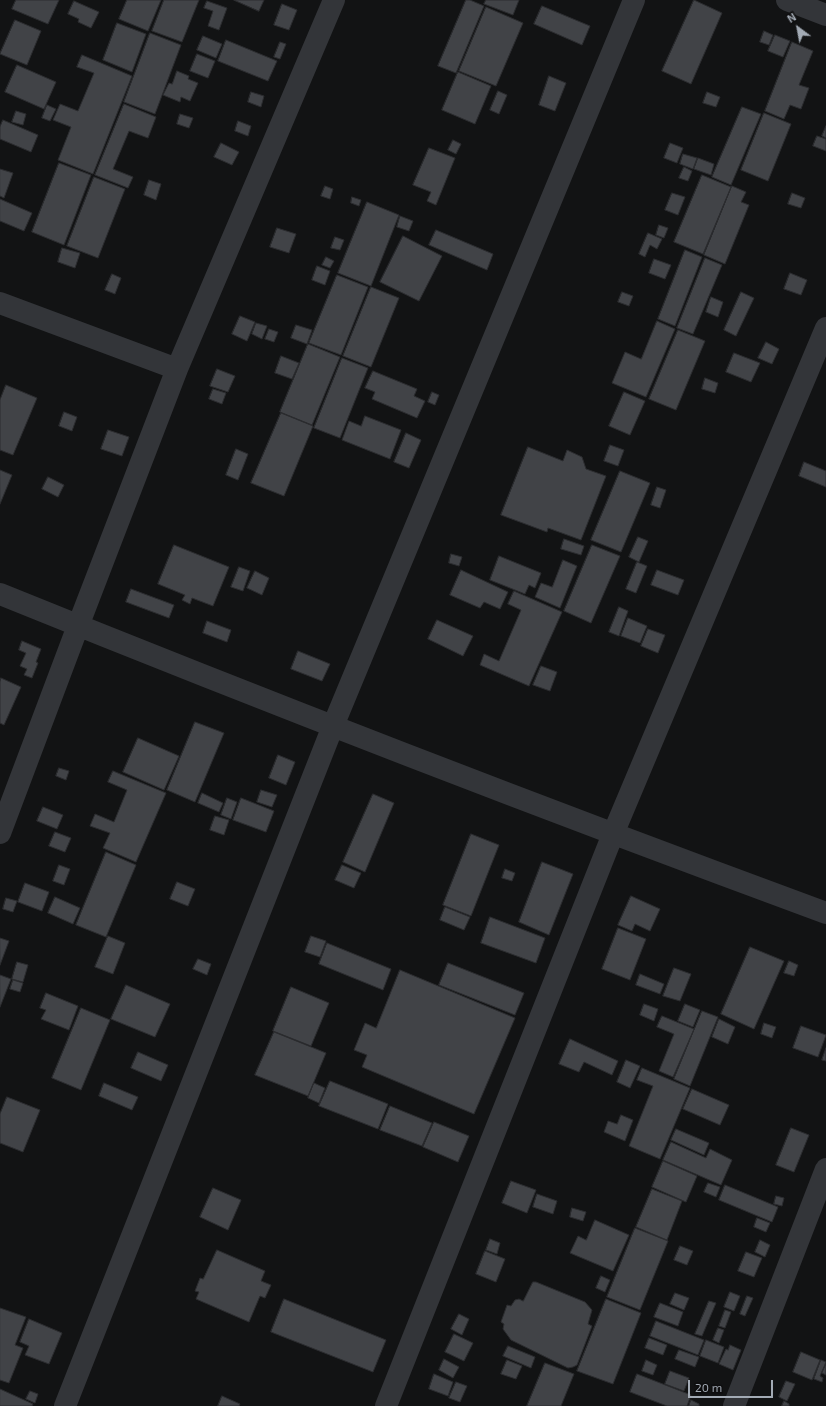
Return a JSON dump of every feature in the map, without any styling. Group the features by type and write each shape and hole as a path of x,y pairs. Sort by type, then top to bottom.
{"street":[{"path":"0,833 177,369 334,0"},
{"path":"65,1406 333,726 634,0"},
{"path":"787,0 826,15"},
{"path":"0,303 177,369"},
{"path":"386,1406 613,834 826,328"},
{"path":"0,594 333,726 613,834 826,913"},
{"path":"734,1406 826,1169"}],"building":[{"path":"16,0 59,0 48,24 12,9"},
{"path":"127,0 161,0 148,31 119,19"},
{"path":"164,0 199,0 182,42 152,31"},
{"path":"234,0 264,0 259,11"},
{"path":"466,0 470,0 484,6 456,73 438,66"},
{"path":"486,0 519,0 513,15 484,4"},
{"path":"694,0 722,13 691,84 662,71"},
{"path":"74,1 99,12 91,28 78,22 79,19 68,14"},
{"path":"207,1 227,8 219,30 208,26 213,11 204,8"},
{"path":"282,4 297,10 289,30 274,25"},
{"path":"542,6 590,26 582,45 534,24"},
{"path":"486,7 523,23 496,86 459,71"},
{"path":"15,20 41,31 27,65 0,54"},
{"path":"117,23 146,34 132,72 103,60"},
{"path":"764,31 773,35 769,45 760,42"},
{"path":"150,33 181,45 155,114 124,102"},
{"path":"775,35 790,41 783,57 768,51"},
{"path":"203,36 222,44 216,58 197,50"},
{"path":"226,40 277,61 268,81 218,61"},
{"path":"280,42 286,44 280,59 274,57"},
{"path":"792,42 813,51 799,85 809,88 801,109 790,105 784,119 765,111"},
{"path":"197,54 215,61 208,78 190,71"},
{"path":"82,55 132,76 93,174 58,160 71,127 53,120 60,104 78,111 94,73 77,67"},
{"path":"17,65 56,82 44,109 5,92"},
{"path":"177,71 189,76 188,79 198,83 190,101 181,97 180,102 163,95 169,83 172,84"},
{"path":"458,72 491,86 475,124 442,110"},
{"path":"549,76 566,83 555,111 539,105"},
{"path":"498,91 507,95 499,114 490,110"},
{"path":"251,92 264,96 261,107 248,102"},
{"path":"707,92 720,97 716,107 703,103"},
{"path":"124,104 156,117 148,138 129,131 113,169 133,177 128,188 95,175"},
{"path":"47,105 56,109 50,121 42,118"},
{"path":"742,107 761,114 731,185 712,177"},
{"path":"16,111 26,114 23,125 12,122"},
{"path":"764,113 791,124 768,181 741,170"},
{"path":"180,114 193,118 189,128 177,124"},
{"path":"3,120 38,135 31,152 0,139 0,127"},
{"path":"238,121 251,126 248,136 235,131"},
{"path":"826,126 826,138 822,136"},
{"path":"817,136 826,139 826,151 813,146"},
{"path":"453,140 461,144 456,154 448,150"},
{"path":"221,143 239,152 232,165 214,157"},
{"path":"670,143 683,148 677,163 664,158"},
{"path":"429,148 455,158 436,205 427,201 431,192 413,185"},
{"path":"683,154 697,158 693,169 680,164"},
{"path":"698,158 714,164 711,175 694,169"},
{"path":"59,163 91,175 64,245 32,232"},
{"path":"684,167 692,171 688,181 679,178"},
{"path":"0,169 13,173 4,198 0,196"},
{"path":"702,175 731,187 703,254 674,242"},
{"path":"94,177 125,189 98,258 67,246"},
{"path":"149,180 161,184 156,200 144,195"},
{"path":"325,186 333,189 330,199 321,196"},
{"path":"732,186 746,192 741,202 749,205 725,264 704,255"},
{"path":"672,193 685,197 678,215 665,210"},
{"path":"792,193 805,198 801,208 788,204"},
{"path":"352,197 361,200 359,206 351,203"},
{"path":"0,199 32,213 24,231 0,221"},
{"path":"367,202 399,215 371,286 338,273"},
{"path":"400,216 413,221 409,231 397,227"},
{"path":"659,225 668,228 664,238 656,235"},
{"path":"277,228 296,234 289,253 270,247"},
{"path":"436,230 493,254 487,270 429,245"},
{"path":"648,233 662,239 657,249 650,245 645,257 639,254"},
{"path":"403,236 442,256 419,301 380,282"},
{"path":"335,237 344,240 340,250 331,248"},
{"path":"62,248 80,253 75,268 58,262"},
{"path":"685,250 702,257 675,326 658,319"},
{"path":"326,257 334,261 330,268 322,265"},
{"path":"705,258 722,265 693,334 677,328"},
{"path":"654,259 671,265 665,279 649,273"},
{"path":"317,266 330,271 325,285 312,280"},
{"path":"790,273 807,280 801,295 784,289"},
{"path":"112,274 121,278 115,294 105,290"},
{"path":"337,275 368,287 341,355 309,343"},
{"path":"371,287 399,298 371,367 343,356"},
{"path":"622,292 633,296 629,306 618,302"},
{"path":"741,292 754,298 736,336 724,330"},
{"path":"711,297 723,302 718,317 706,312"},
{"path":"240,316 255,322 247,341 232,334"},
{"path":"657,321 675,329 646,397 612,383 625,352 641,359"},
{"path":"256,323 267,326 262,339 252,334"},
{"path":"296,325 312,330 307,344 291,338"},
{"path":"269,329 278,332 274,342 265,339"},
{"path":"678,330 705,341 676,410 649,399"},
{"path":"766,342 779,349 772,364 758,358"},
{"path":"308,344 340,357 312,425 280,412"},
{"path":"734,353 760,363 751,382 726,372"},
{"path":"281,356 299,363 292,379 275,373"},
{"path":"342,358 368,368 340,438 314,428"},
{"path":"217,369 235,376 228,392 210,386"},
{"path":"373,371 417,389 414,396 425,401 417,418 372,399 375,392 365,388"},
{"path":"705,378 718,383 715,393 702,389"},
{"path":"6,385 37,398 13,455 0,450 0,400"},
{"path":"213,389 226,393 222,404 209,399"},
{"path":"432,392 439,395 435,405 428,402"},
{"path":"624,392 645,401 630,435 609,426"},
{"path":"64,412 77,417 72,431 59,426"},
{"path":"281,413 313,426 284,496 251,483"},
{"path":"365,416 401,430 390,459 342,440 349,421 361,426"},
{"path":"108,430 129,437 122,456 101,449"},
{"path":"406,433 421,440 409,468 394,462"},
{"path":"610,445 624,450 618,466 604,461"},
{"path":"528,447 563,461 567,450 582,457 586,469 606,476 581,540 548,528 547,532 501,515"},
{"path":"236,449 248,454 238,480 226,475"},
{"path":"804,462 826,471 826,487 799,476"},
{"path":"0,470 12,475 0,504"},
{"path":"620,471 650,483 621,552 591,540"},
{"path":"48,477 64,485 58,497 42,489"},
{"path":"657,487 666,490 660,508 651,505"},
{"path":"638,537 648,541 639,562 629,557"},
{"path":"564,539 584,546 581,555 561,549"},
{"path":"174,545 229,567 213,606 192,598 190,604 182,600 185,595 158,584"},
{"path":"592,545 620,556 591,623 564,611"},
{"path":"451,554 462,557 459,566 449,563"},
{"path":"499,556 541,573 535,588 529,585 525,594 490,580"},
{"path":"563,560 577,566 560,608 535,597 541,583 552,587"},
{"path":"637,562 647,566 636,593 626,589"},
{"path":"239,567 250,571 243,591 231,587"},
{"path":"461,570 508,592 500,609 484,602 480,608 450,595"},
{"path":"657,570 684,580 678,595 651,585"},
{"path":"255,571 269,578 262,595 247,588"},
{"path":"131,589 174,605 169,618 126,602"},
{"path":"514,591 562,612 529,686 480,665 484,654 499,661 521,610 508,604"},
{"path":"619,607 628,611 619,636 609,632"},
{"path":"628,618 647,626 640,643 621,636"},
{"path":"437,620 473,636 463,656 428,639"},
{"path":"207,621 231,630 227,642 203,633"},
{"path":"648,629 665,635 658,653 641,646"},
{"path":"22,641 41,649 36,662 38,663 32,678 24,675 27,669 20,666 26,653 19,650"},
{"path":"298,651 330,664 322,681 291,669"},
{"path":"541,666 557,672 550,691 533,685"},
{"path":"1,678 21,687 4,725 0,723"},
{"path":"195,722 224,733 195,802 167,790"},
{"path":"138,738 179,756 164,790 123,772"},
{"path":"278,755 295,762 286,785 269,778"},
{"path":"59,768 69,771 66,780 56,776"},
{"path":"113,771 166,793 136,862 103,848 110,833 90,826 95,814 114,822 127,790 108,782"},
{"path":"261,790 277,795 272,807 257,802"},
{"path":"202,793 223,803 219,812 198,803"},
{"path":"373,794 394,803 365,872 343,862"},
{"path":"227,798 237,802 231,819 221,815"},
{"path":"241,798 274,811 266,832 233,820"},
{"path":"43,807 63,815 57,829 37,821"},
{"path":"215,816 229,820 224,835 210,830"},
{"path":"55,832 71,838 65,852 49,846"},
{"path":"471,834 499,845 471,916 443,905"},
{"path":"106,852 136,865 106,937 76,925"},
{"path":"542,862 573,874 549,935 519,922"},
{"path":"59,865 70,869 64,885 53,881"},
{"path":"342,865 361,873 354,888 335,880"},
{"path":"505,869 515,873 512,881 502,878"},
{"path":"177,882 195,889 188,906 170,899"},
{"path":"25,883 49,892 42,911 18,902"},
{"path":"631,896 660,909 650,931 635,924 632,931 618,925"},
{"path":"55,897 80,908 73,924 48,913"},
{"path":"6,898 17,901 13,912 3,909"},
{"path":"445,907 470,917 464,930 440,920"},
{"path":"490,917 545,938 536,963 481,943"},
{"path":"618,928 646,939 630,980 602,969"},
{"path":"108,936 125,943 113,974 95,967"},
{"path":"311,936 326,941 320,957 305,952"},
{"path":"0,938 9,941 0,965"},
{"path":"327,943 391,969 383,990 319,964"},
{"path":"750,947 784,961 754,1029 721,1014"},
{"path":"198,959 211,964 207,975 193,969"},
{"path":"789,961 798,965 794,976 784,973"},
{"path":"17,962 28,965 23,982 12,979"},
{"path":"448,963 524,993 515,1015 439,985"},
{"path":"674,968 691,974 680,1001 663,996"},
{"path":"400,970 515,1018 474,1114 362,1067 367,1055 354,1050 365,1023 376,1028"},
{"path":"640,974 664,984 660,994 636,985"},
{"path":"0,975 11,979 0,1007"},
{"path":"13,980 23,983 20,992 10,989"},
{"path":"126,985 170,1004 155,1037 111,1019"},
{"path":"291,987 329,1003 311,1046 273,1031"},
{"path":"46,993 78,1006 69,1030 41,1019 46,1010 40,1008"},
{"path":"644,1004 658,1009 654,1021 640,1015"},
{"path":"685,1004 700,1010 693,1027 678,1021"},
{"path":"81,1008 110,1020 81,1090 52,1078"},
{"path":"702,1011 718,1017 690,1086 674,1079"},
{"path":"662,1016 694,1029 673,1077 659,1071 674,1034 657,1027"},
{"path":"719,1019 735,1027 728,1044 712,1037"},
{"path":"764,1023 776,1027 772,1038 761,1034"},
{"path":"801,1026 826,1035 818,1057 793,1048"},
{"path":"274,1032 326,1053 308,1096 255,1075"},
{"path":"570,1039 618,1061 612,1075 584,1062 579,1072 559,1064"},
{"path":"826,1048 826,1061 822,1060"},
{"path":"138,1052 168,1065 161,1081 131,1068"},
{"path":"626,1060 640,1066 630,1088 617,1082"},
{"path":"642,1068 690,1088 660,1159 629,1146 653,1086 637,1080"},
{"path":"330,1081 388,1104 378,1129 319,1106"},
{"path":"104,1083 138,1097 132,1110 99,1096"},
{"path":"314,1083 325,1088 319,1103 308,1098"},
{"path":"692,1089 729,1105 720,1125 683,1109"},
{"path":"7,1097 40,1110 23,1152 0,1143 0,1114"},
{"path":"390,1106 432,1123 422,1146 380,1130"},
{"path":"621,1115 633,1120 625,1141 604,1132 608,1121 617,1124"},
{"path":"434,1122 469,1136 458,1162 423,1147"},
{"path":"791,1128 809,1135 794,1172 776,1165"},
{"path":"676,1129 709,1143 704,1155 671,1140"},
{"path":"671,1142 706,1158 710,1149 732,1160 721,1185 663,1160"},
{"path":"663,1161 697,1176 686,1202 652,1187"},
{"path":"511,1181 536,1190 527,1213 502,1203"},
{"path":"708,1183 720,1187 716,1197 704,1192"},
{"path":"725,1185 778,1207 772,1222 719,1200"},
{"path":"213,1188 241,1200 228,1230 200,1217"},
{"path":"652,1189 682,1201 667,1240 636,1227"},
{"path":"537,1194 557,1201 553,1214 533,1207"},
{"path":"776,1196 784,1198 782,1206 774,1204"},
{"path":"572,1208 586,1212 583,1221 570,1217"},
{"path":"757,1218 770,1223 766,1232 754,1227"},
{"path":"595,1220 629,1235 613,1271 570,1253 578,1236 586,1240"},
{"path":"635,1228 668,1241 640,1310 607,1297"},
{"path":"490,1239 500,1243 497,1254 486,1250"},
{"path":"760,1240 770,1245 765,1257 755,1252"},
{"path":"680,1246 693,1251 687,1265 674,1260"},
{"path":"217,1250 265,1271 261,1281 271,1285 265,1298 260,1296 249,1322 196,1299 199,1292 195,1291 200,1278 203,1279"},
{"path":"485,1251 505,1259 496,1282 476,1274"},
{"path":"746,1252 762,1258 754,1277 738,1271"},
{"path":"601,1276 610,1280 605,1292 596,1288"},
{"path":"533,1282 585,1302 592,1310 588,1324 592,1326 577,1365 573,1367 568,1368 511,1340 503,1329 504,1324 501,1322 507,1305 511,1306 515,1300 519,1299 523,1301"},
{"path":"730,1292 740,1296 734,1311 724,1307"},
{"path":"675,1293 689,1298 684,1310 670,1304"},
{"path":"747,1296 753,1298 745,1316 740,1314"},
{"path":"284,1299 386,1340 373,1372 271,1332"},
{"path":"606,1299 641,1313 613,1384 577,1371"},
{"path":"709,1301 716,1303 702,1336 695,1334"},
{"path":"660,1303 683,1312 678,1326 654,1317"},
{"path":"0,1308 26,1317 15,1345 23,1348 9,1383 0,1380"},
{"path":"725,1310 731,1312 725,1328 719,1326"},
{"path":"459,1314 469,1319 462,1335 451,1329"},
{"path":"29,1319 62,1333 49,1364 25,1355 29,1346 20,1342"},
{"path":"656,1321 704,1340 698,1355 650,1336"},
{"path":"718,1328 724,1330 719,1343 713,1340"},
{"path":"454,1334 473,1343 464,1361 445,1352"},
{"path":"649,1338 667,1345 663,1355 645,1348"},
{"path":"706,1340 724,1347 718,1363 700,1356"},
{"path":"730,1345 741,1350 733,1370 719,1364 726,1349 728,1350"},
{"path":"508,1346 535,1357 531,1368 503,1356"},
{"path":"679,1350 699,1357 695,1367 675,1359"},
{"path":"801,1352 820,1360 812,1380 793,1372"},
{"path":"444,1359 459,1367 453,1378 439,1370"},
{"path":"507,1360 522,1366 516,1379 501,1374"},
{"path":"646,1360 657,1365 653,1375 642,1371"},
{"path":"821,1360 826,1362 820,1376 823,1378 822,1382 814,1379"},
{"path":"545,1363 574,1374 561,1406 527,1406"},
{"path":"826,1364 826,1375 822,1373"},
{"path":"670,1371 689,1378 684,1391 665,1384"},
{"path":"434,1374 453,1382 448,1396 429,1389"},
{"path":"637,1374 691,1395 687,1406 667,1406 630,1392"},
{"path":"786,1381 795,1384 787,1401 779,1397"},
{"path":"456,1382 467,1386 460,1402 449,1398"},
{"path":"0,1389 33,1404 32,1406 0,1406"},
{"path":"30,1391 38,1394 35,1403 26,1399"},
{"path":"222,1396 240,1404 239,1406 218,1406"},
{"path":"691,1400 699,1404 699,1406 689,1406"},
{"path":"784,1401 789,1404 789,1406 782,1406"}]}
